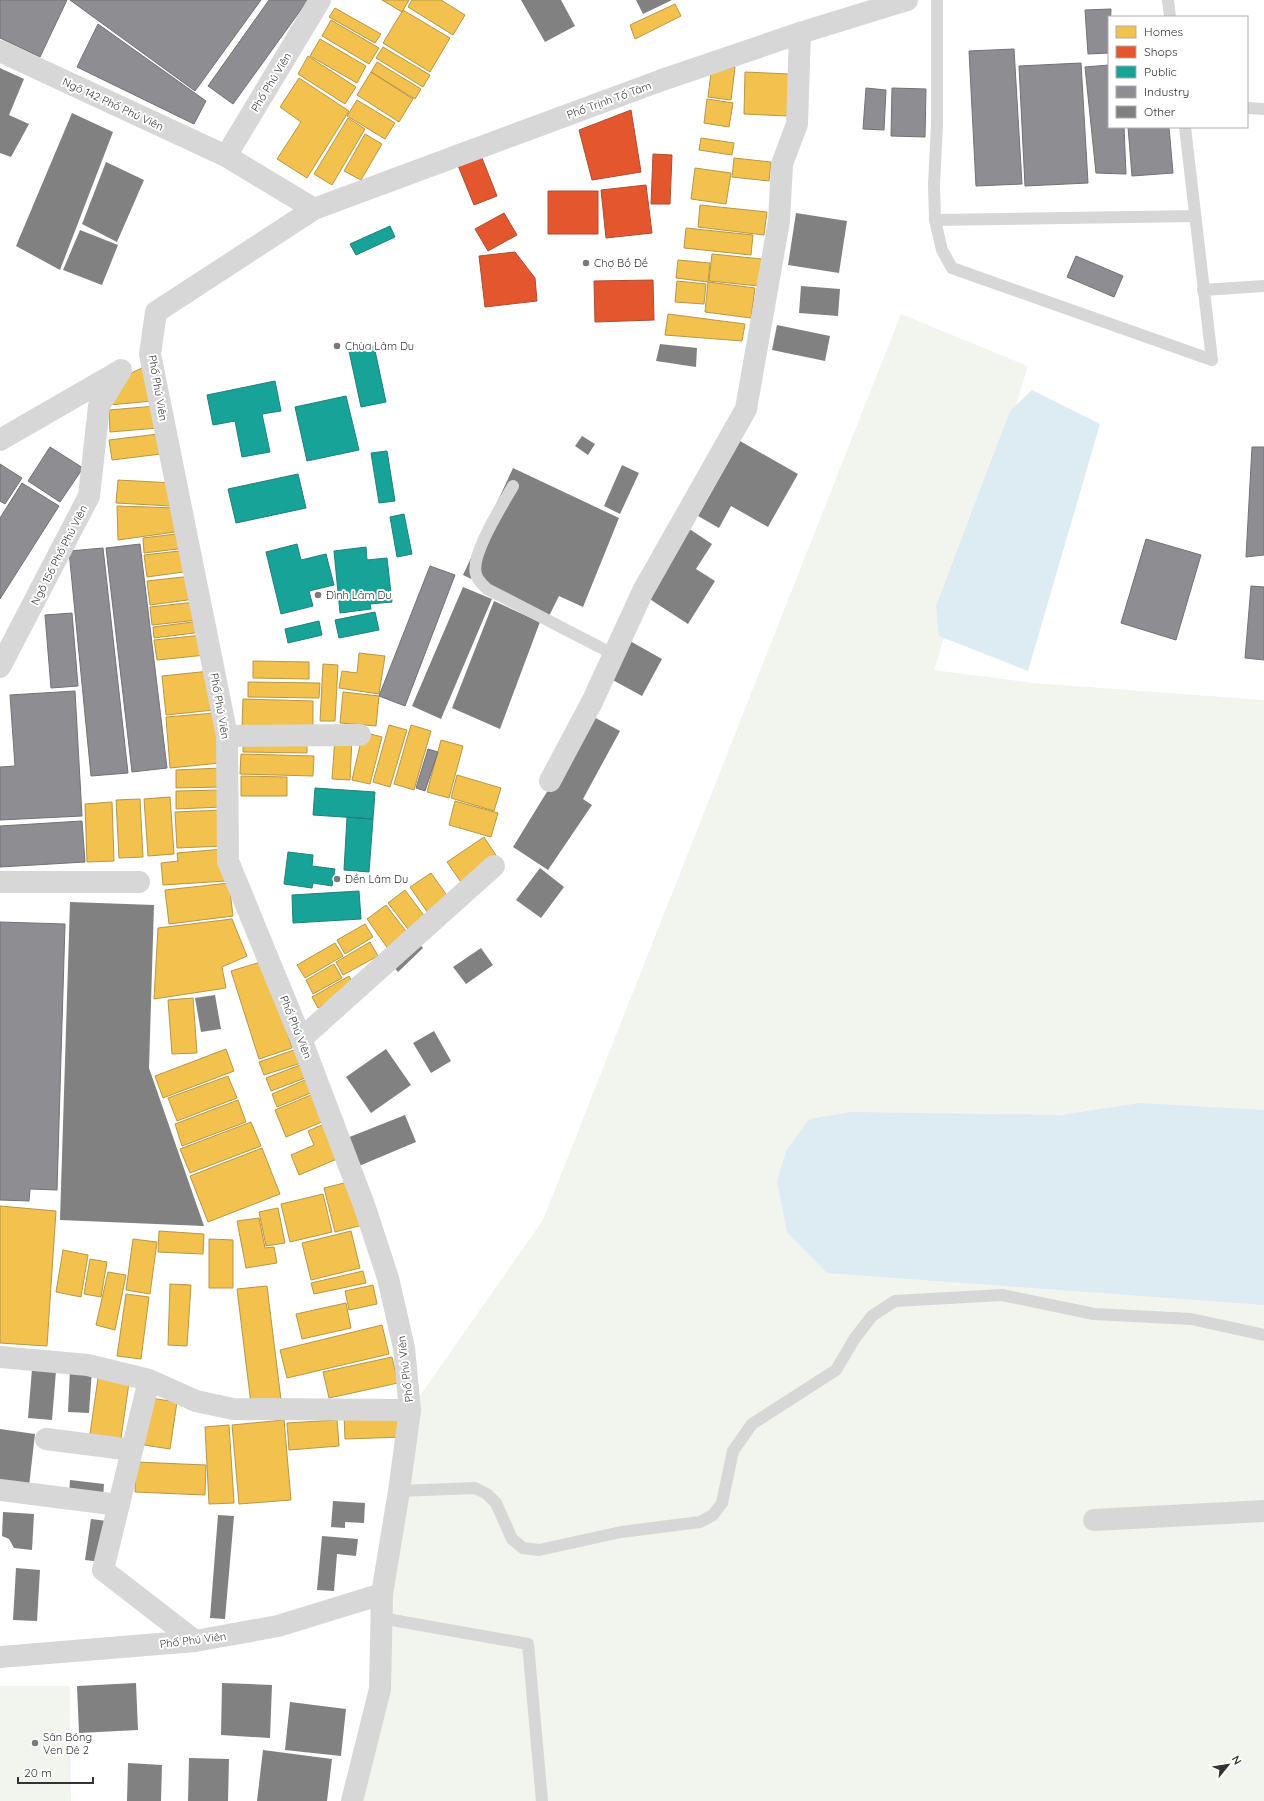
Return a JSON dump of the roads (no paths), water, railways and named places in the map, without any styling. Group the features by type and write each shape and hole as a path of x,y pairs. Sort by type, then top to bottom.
{"street":[{"name":"Phố Phú Viên","path":"226,156 320,0"},
{"name":"Phố Trịnh Tố Tâm","path":"314,209 662,80 907,0"},
{"path":"550,781 592,702 643,592 746,409 779,221 782,164 797,124 800,34"},
{"name":"Ngõ 142 Phố Phú Viên","path":"0,51 226,156"},
{"path":"226,156 314,209"},
{"name":"Phố Phú Viên","path":"314,209 156,312 150,354 227,736 228,861 302,1038 364,1205 388,1278 404,1348 410,1410 399,1491 382,1594 380,1689 352,1801"},
{"path":"0,440 150,354"},
{"name":"Ngõ 156 Phố Phú Viên","path":"0,667 89,496 99,406 121,370"},
{"path":"227,736 360,735"},
{"path":"302,1038 494,866"},
{"path":"0,882 139,882"},
{"path":"0,1357 88,1365 148,1380 196,1401 233,1409 410,1410"},
{"path":"148,1380 103,1570 195,1642"},
{"path":"46,1439 132,1450"},
{"path":"0,1490 119,1505"},
{"path":"1094,1520 1264,1511"},
{"name":"Phố Phú Viên","path":"0,1657 195,1642 278,1626 382,1594"}],"lane":[{"path":"937,0 937,124 934,185 935,220 942,250 952,268 1212,360 1185,128"},
{"path":"1168,0 1170,16"},
{"path":"1248,108 1264,108"},
{"path":"935,220 1195,216"},
{"path":"1203,290 1264,286"},
{"path":"512,486 483,540 475,564 476,575 480,582 487,589 613,654"},
{"path":"399,1491 475,1488 487,1494 496,1503 512,1539 523,1548 539,1550 621,1532 700,1522 713,1515 722,1503 733,1451 752,1424 836,1370 855,1338 872,1316 895,1301 1002,1295 1094,1314 1191,1319 1264,1335"},
{"path":"381,1618 528,1644 542,1801"}],"place":[{"name":"Chợ Bồ Đề","path":"586,263"},
{"name":"Chùa Lâm Du","path":"337,346"},
{"name":"Đình Lâm Du","path":"318,595"},
{"name":"Đền Lâm Du","path":"337,879"},
{"name":"Sân Bóng Ven Đê 2","path":"35,1743"}]}
